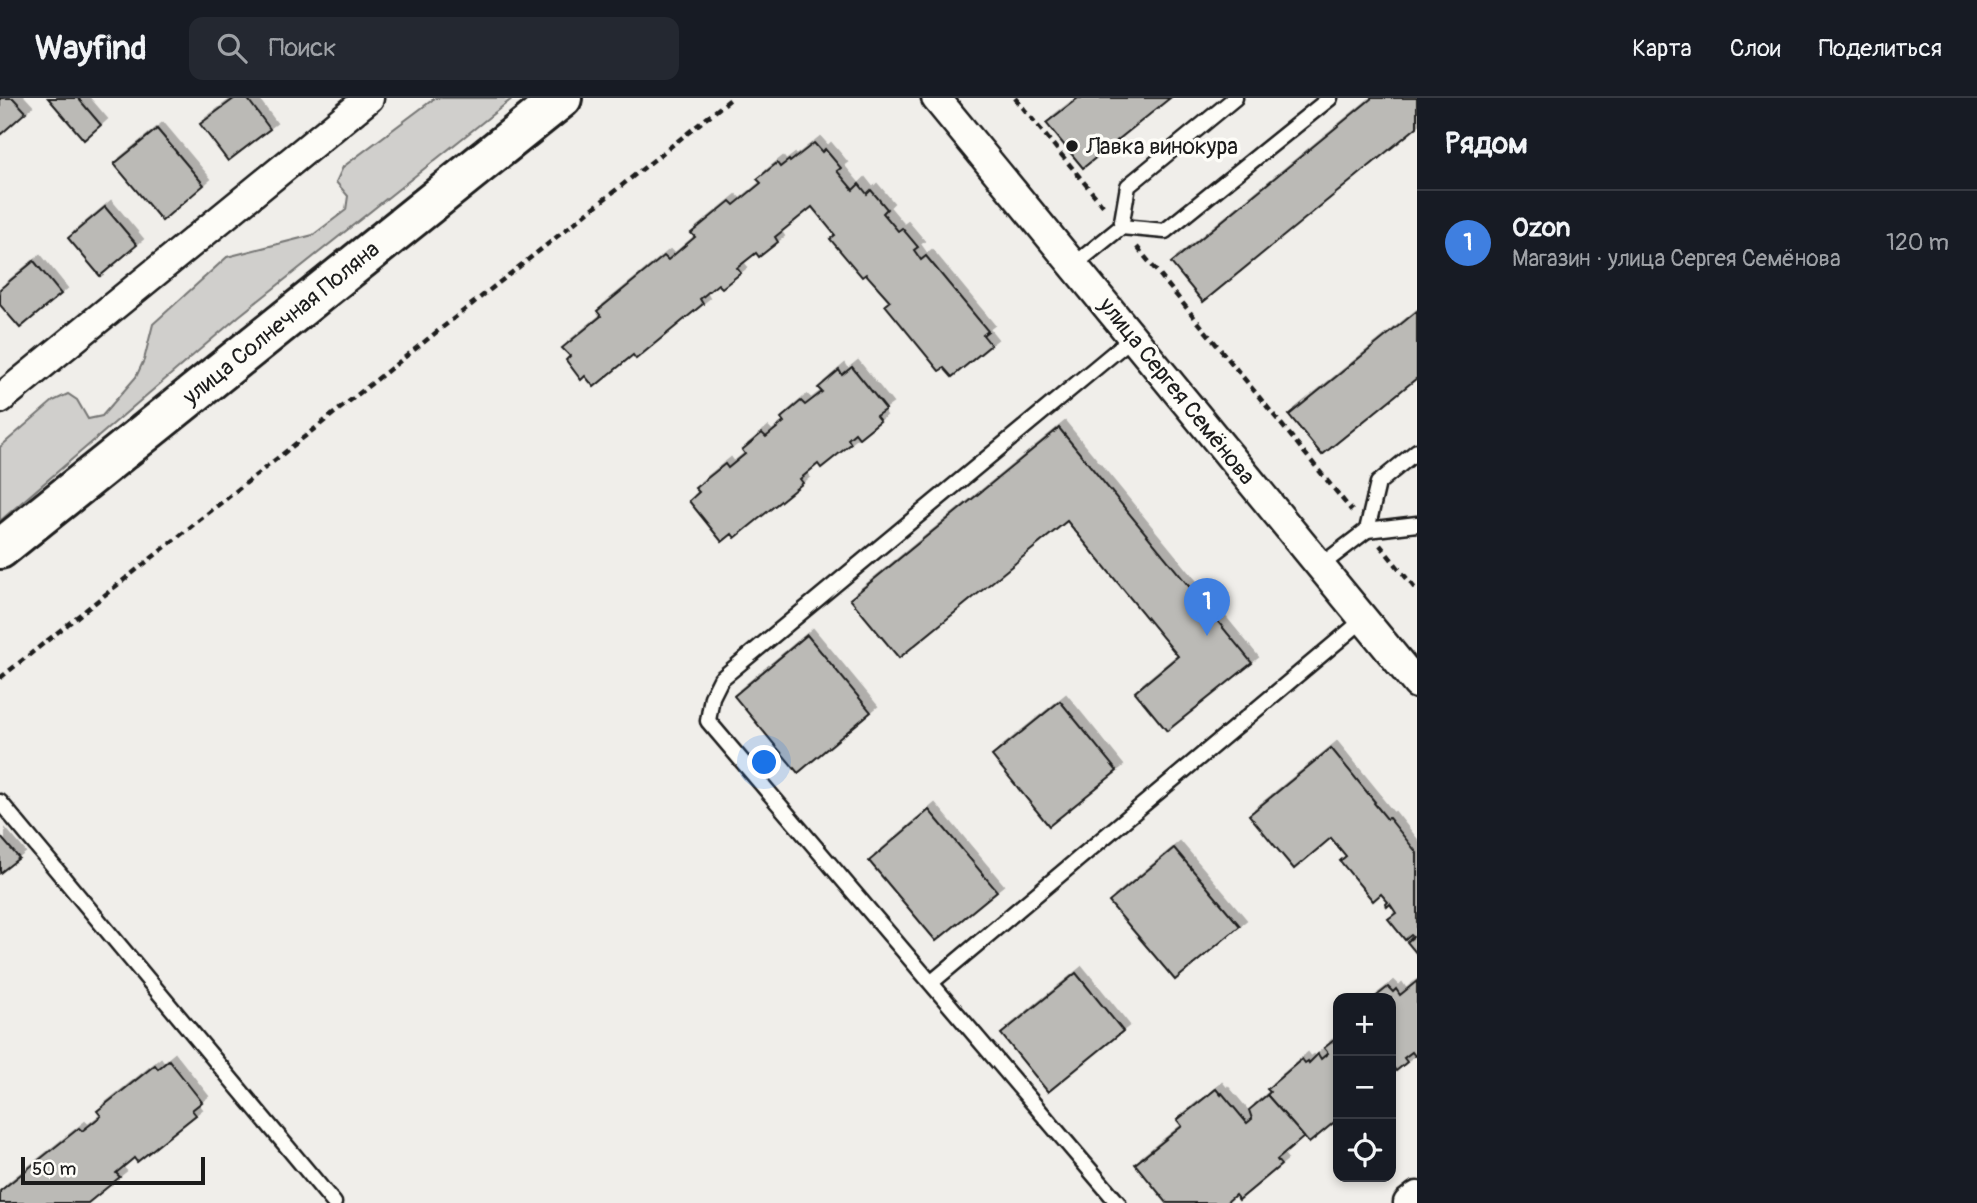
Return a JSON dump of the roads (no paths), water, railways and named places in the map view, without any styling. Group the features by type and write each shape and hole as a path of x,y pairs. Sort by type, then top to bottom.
{"street":[{"path":"0,399 369,98"},
{"name":"улица Солнечная Поляна","path":"0,549 562,98"},
{"name":"улица Сергея Семёнова","path":"936,98 1417,684"},
{"path":"1408,1203 1417,1196"}],"lane":[{"path":"1074,265 1121,227 1128,186 1235,98"},
{"path":"1121,227 1165,231 1329,98"},
{"path":"1118,1203 708,721 712,697 721,679 1133,337"},
{"path":"1367,530 1378,483 1417,451"},
{"path":"1320,566 1367,530 1417,524"},
{"path":"932,982 1364,620"},
{"path":"0,802 334,1203"}],"place":[{"name":"Лавка винокура","path":"1072,146"},
{"name":"Ozon","path":"1207,636"}]}
